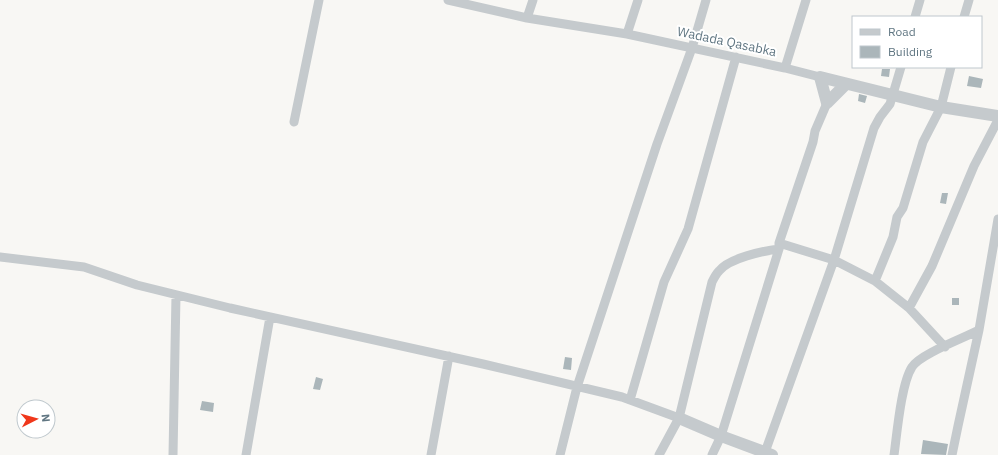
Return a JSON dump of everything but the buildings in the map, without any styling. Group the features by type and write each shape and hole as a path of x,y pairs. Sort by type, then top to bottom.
{"street":[{"path":"294,122 319,0"},
{"name":"Wadada Qasabka","path":"448,0 527,18 627,34 785,68 846,84 894,94 941,107 998,116"},
{"path":"527,18 533,0"},
{"path":"627,34 638,0"},
{"path":"560,455 577,386 657,144 692,48 706,0"},
{"path":"785,68 806,0"},
{"path":"915,16 920,0"},
{"path":"964,16 970,0"},
{"path":"630,400 664,282 688,229 736,57"},
{"path":"0,257 84,267 137,285 176,295 577,386 630,400 768,454 834,260 874,128 880,116 890,104 901,68"},
{"path":"875,281 893,237 897,217 903,208 924,142 941,107 951,68"},
{"path":"820,77 827,103"},
{"path":"712,455 721,436 779,246 813,142 815,131 827,103 846,84"},
{"path":"909,308 932,266 974,166 998,120"},
{"path":"952,455 979,330 998,219"},
{"path":"659,455 679,418 712,282 720,270 746,256 779,246 834,260 875,281 909,308 945,347"},
{"path":"173,455 176,295"},
{"path":"246,455 270,317"},
{"path":"894,455 906,379 912,366 923,357 979,330"},
{"path":"431,455 449,356"}]}
